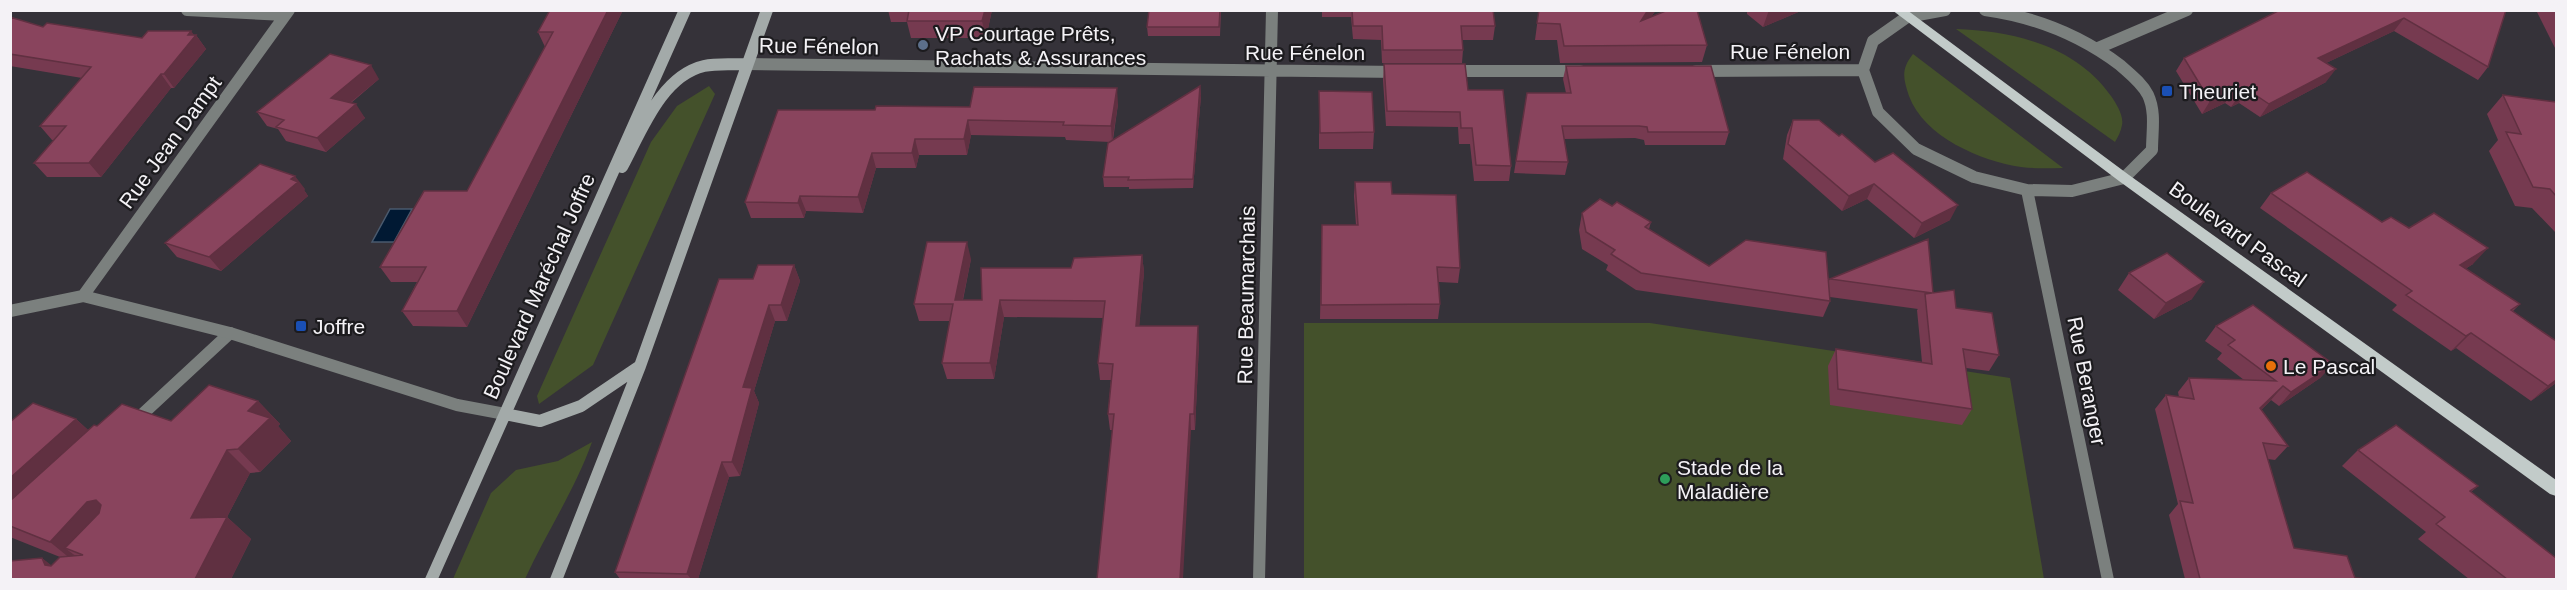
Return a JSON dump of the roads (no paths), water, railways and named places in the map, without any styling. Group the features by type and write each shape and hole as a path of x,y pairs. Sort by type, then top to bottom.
{"main road":[{"name":"Boulevard Maréchal Joffre","path":"431,579 685,10"},
{"path":"556,579 640,366 767,10"},
{"name":"Boulevard Pascal","path":"1902,14 2124,178 2556,489"},
{"path":"588,228 665,93 680,77 703,66 746,64"},
{"path":"505,414 540,421 581,406 640,366"}],"street":[{"path":"187,10 287,13"},
{"name":"Rue Beaumarchais","path":"1259,579 1272,10"},
{"path":"1945,10 1902,14 1873,41 1863,70 1878,112 1916,149 1974,177 2027,190 2072,191 2124,178 2152,150 2152,106 2147,93 2130,74 2098,48 2059,27 2015,12 1985,10"},
{"path":"2098,48 2187,10"},
{"name":"Rue Jean Dampt","path":"83,296 287,13"},
{"name":"Rue Fénelon","path":"746,64 1410,72"},
{"name":"Rue Fénelon","path":"1682,71 1863,70"},
{"path":"1434,71 1587,71"},
{"name":"Rue Beranger","path":"2027,190 2108,579"},
{"path":"10,311 83,296 230,333 457,405 505,414"},
{"path":"127,429 230,333"}],"water":[{"path":"390,209 412,209 394,242 372,242"}],"place":[{"name":"VP Courtage Prêts, Rachats & Assurances","path":"923,45"},
{"name":"Theuriet","path":"2167,91"},
{"name":"Joffre","path":"301,326"},
{"name":"Le Pascal","path":"2271,366"},
{"name":"Stade de la Maladière","path":"1665,479"}]}
